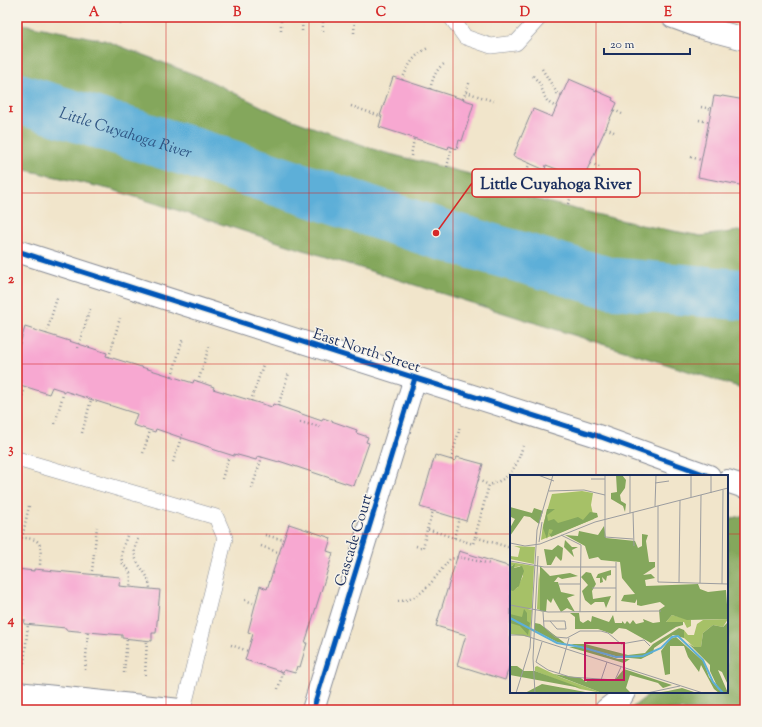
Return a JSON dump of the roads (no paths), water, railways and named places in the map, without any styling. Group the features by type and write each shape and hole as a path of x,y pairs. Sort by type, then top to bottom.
{"street":[{"path":"672,17 703,28 745,39"},
{"name":"East North Street","path":"17,251 601,437 705,475"},
{"name":"Cascade Court","path":"313,710 415,378"},
{"path":"728,481 745,487"},
{"path":"17,693 180,710"},
{"path":"606,710 620,700 624,693"}],"lane":[{"path":"451,17 465,37 491,46 516,43 540,17"},
{"path":"17,459 216,517 225,538 184,710"}],"waterway":[{"name":"Little Cuyahoga River","path":"17,98 194,153 436,233 610,283 745,295"}],"place":[{"name":"Little Cuyahoga River","path":"436,233"}]}
